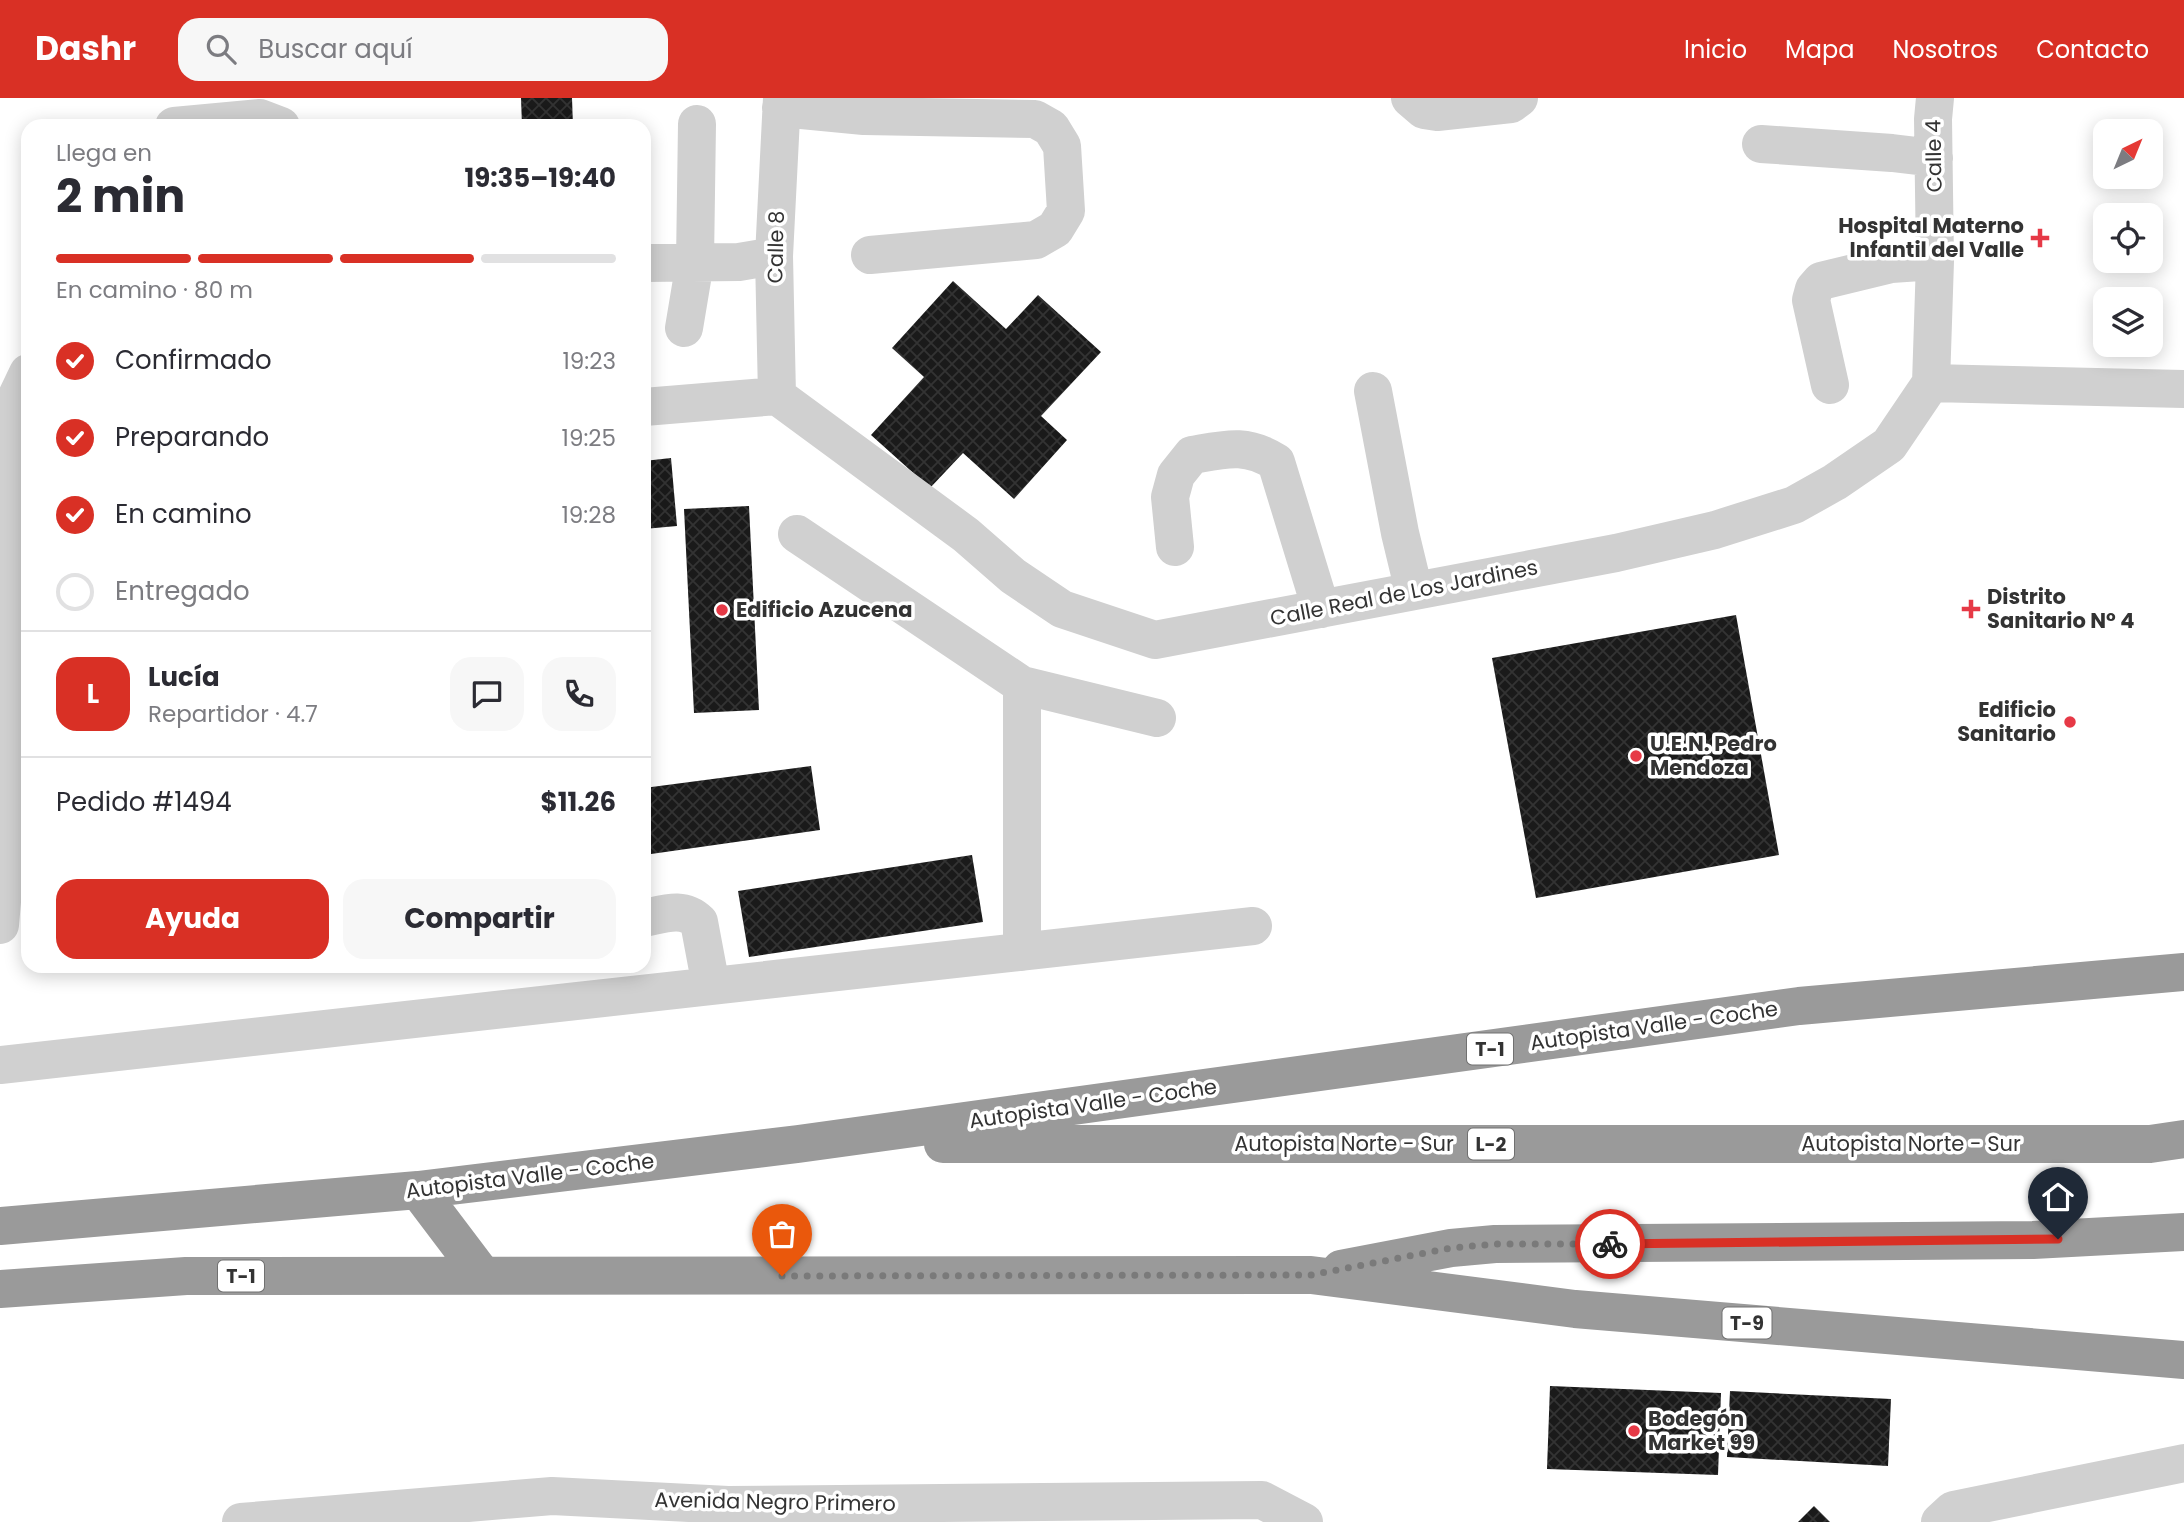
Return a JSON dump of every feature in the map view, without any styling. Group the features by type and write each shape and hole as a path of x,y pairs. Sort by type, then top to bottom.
{"highway":[{"name":"Autopista Valle - Coche","path":"0,1226 418,1190 797,1144 1799,1006 2184,972"},
{"name":"Autopista Norte - Sur","path":"797,1144 2150,1144 2184,1139"},
{"path":"418,1190 483,1276"},
{"path":"1311,1275 1451,1248 1495,1244 2033,1240 2184,1232"},
{"name":"T-1","path":"0,1289 186,1276 1311,1275"},
{"name":"T-9","path":"1311,1275 1576,1309 2184,1360"}],"street":[{"path":"1410,98 1424,110 1437,112 1511,104 1519,98"},
{"name":"Calle 4","path":"1931,383 1936,261 1933,119 1935,98"},
{"path":"782,103 864,116 1035,119 1051,128 1062,146 1066,211 1055,229 1036,240 870,255"},
{"name":"Calle 8","path":"778,396 774,256 782,103"},
{"path":"684,328 695,262 697,124"},
{"path":"1761,144 1934,158"},
{"path":"651,263 739,262 774,256"},
{"path":"1830,385 1811,300 1814,289 1821,281 1891,264 1936,261"},
{"path":"1931,383 2184,389"},
{"name":"Calle Real de Los Jardines","path":"778,396 966,535 1013,576 1062,609 1155,640 1678,539 1794,505 1889,446 1931,383"},
{"path":"0,925 14,461 17,396 21,388"},
{"path":"1373,391 1414,591"},
{"path":"651,406 778,396"},
{"path":"1175,547 1170,497 1175,475 1192,455 1234,448 1259,452 1276,462 1321,609"},
{"path":"797,534 1022,685 1157,718"},
{"path":"1022,685 1022,952"},
{"path":"651,917 680,911 692,915 699,922 711,986"},
{"path":"0,1065 597,982 711,986 1253,926"},
{"path":"1940,1522 1952,1510 2184,1463"},
{"name":"Avenida Negro Primero","path":"241,1522 728,1505 1262,1500 1304,1522"}],"building":[{"path":"521,98 572,98 573,119 522,119"},
{"path":"953,281 1006,329 1038,295 1101,352 1041,416 1067,440 1014,499 963,453 930,488 871,435 924,377 892,348"},
{"path":"671,458 677,526 651,528 651,460"},
{"name":"Edificio Azucena","path":"749,506 759,710 694,713 684,509"},
{"name":"U.E.N. Pedro Mendoza","path":"1736,615 1779,855 1536,898 1492,658"},
{"path":"811,766 820,830 651,854 651,787"},
{"path":"972,855 983,922 749,957 738,891"},
{"name":"Bodegón Market 99","path":"1550,1386 1721,1393 1718,1475 1547,1469"},
{"path":"1730,1391 1891,1399 1888,1466 1727,1457"},
{"path":"1814,1506 1830,1522 1798,1522"}],"way so far":[{"path":"782,1276 1311,1275 1451,1248 1495,1244 1610,1244"}],"place":[{"name":"Hospital Materno Infantil del Valle","path":"2040,238"},
{"name":"Distrito Sanitario N° 4","path":"1971,609"},
{"name":"Edificio Azucena","path":"722,610"},
{"name":"Edificio Sanitario","path":"2070,722"},
{"name":"U.E.N. Pedro Mendoza","path":"1636,756"},
{"name":"Bodegón Market 99","path":"1634,1431"}],"route":[{"path":"1610,1244 2058,1239"}]}
